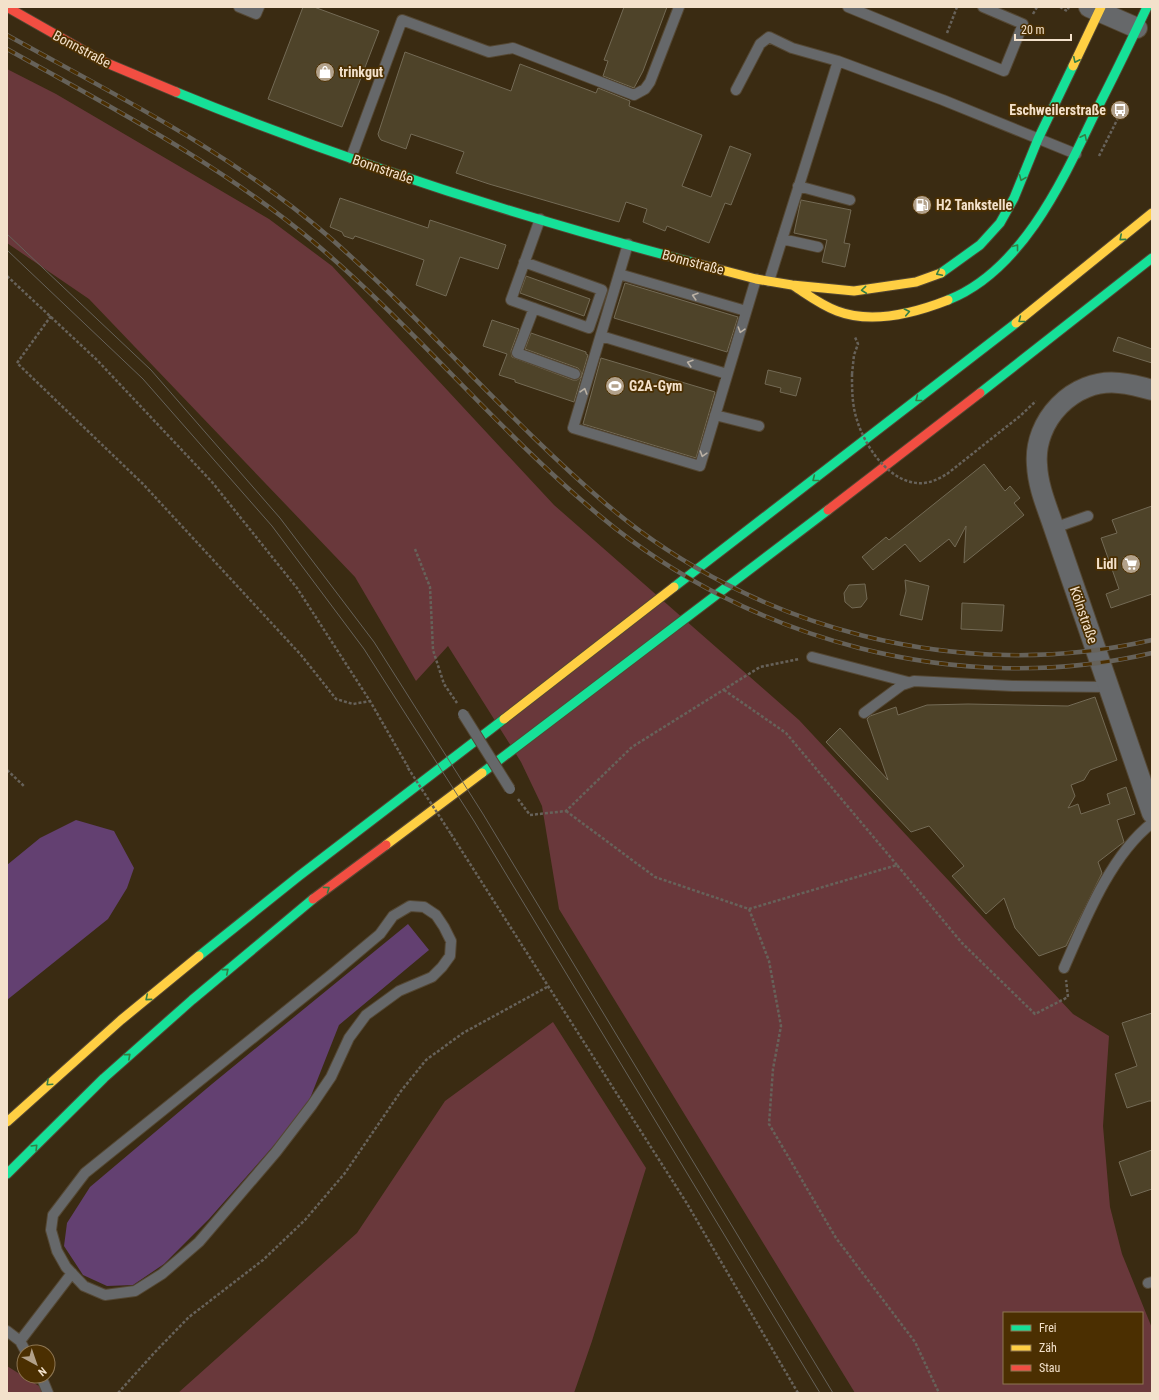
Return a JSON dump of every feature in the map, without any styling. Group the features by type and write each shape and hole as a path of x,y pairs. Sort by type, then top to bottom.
{"main road":[{"name":"Bonnstraße","path":"7,7 102,61 216,108 351,158 464,196 540,219 756,279 792,285 854,291 916,282 939,274 980,245 1000,223 1014,198 1038,139 1097,9"},
{"path":"792,285 821,304 842,314 868,318 922,309 974,287 1011,254 1033,225 1076,154 1147,7"},
{"path":"7,1122 60,1072 178,973 335,848 1041,304 1152,213"},
{"path":"7,1174 104,1078 192,1000 296,912 712,599 1021,362 1152,258"}],"street":[{"path":"1097,9 1137,28"},
{"name":"Kölnstraße","path":"1152,390 1118,382 1097,385 1080,390 1063,402 1050,416 1042,429 1037,446 1037,465 1040,486 1152,813"}],"lane":[{"path":"239,7 256,14 259,7"},
{"path":"351,158 402,20 490,52 513,48 634,95 646,89 650,82 679,7"},
{"path":"848,7 867,11 942,46 1004,71 1023,24 983,7"},
{"path":"736,90 760,44 770,38 792,48 838,61 943,100 1076,154"},
{"path":"773,282 782,239 838,61"},
{"path":"798,186 850,200"},
{"path":"524,262 602,290 589,328 511,300 524,262 540,219"},
{"path":"782,239 818,247"},
{"path":"628,244 573,428 700,466 756,279"},
{"path":"619,274 746,311"},
{"path":"534,308 517,353 574,374"},
{"path":"601,336 728,374"},
{"path":"715,414 759,426"},
{"path":"1054,528 1088,516"},
{"path":"812,657 908,682 1109,687"},
{"path":"864,713 908,682"},
{"path":"463,714 510,789"},
{"path":"1064,968 1116,862 1140,833 1152,823"},
{"path":"410,906 424,907 436,915 451,941 450,956 432,977 399,991 366,1015 349,1038 334,1071 312,1105 276,1152 199,1242 162,1274 135,1291 105,1295 84,1286 72,1274 57,1251 51,1230 53,1215 85,1173 337,970 380,934 393,916 410,906"},
{"path":"20,1341 72,1274"},
{"path":"7,1331 22,1344"}],"path":[{"path":"942,46 956,7"},
{"path":"1060,7 1067,11 1069,7"},
{"path":"7,276 97,360 212,482 297,588 370,701 408,768 686,1202 798,1393"},
{"path":"51,316 17,363 143,484 301,655 336,698 353,704 370,701"},
{"path":"852,335 855,337 858,344 854,355 852,374 852,390 857,420 868,445 883,464 894,474 914,482 934,480 947,474 1020,416"},
{"path":"415,549 430,587 433,650 444,684 463,714"},
{"path":"510,789 530,815 566,811 632,747 760,667 812,657"},
{"path":"724,690 786,733 962,943 1035,1014 1068,997 1064,968"},
{"path":"7,770 25,787"},
{"path":"566,811 655,877 749,909 897,866"},
{"path":"749,909 769,961 781,1026 773,1070 769,1124 836,1238 915,1342 939,1393"},
{"path":"118,1393 189,1317 263,1260 305,1220 345,1173 401,1091 426,1060 463,1033 547,987"}],"shaded area":[{"path":"7,69 56,94 269,219 332,266 554,505 799,720 1073,1014 1109,1036 1103,1126 1110,1207 1122,1254 1152,1328 1152,1393 855,1393 559,909 542,806 521,762 448,646 416,681 355,577 89,299 7,243"},
{"path":"76,820 114,831 134,868 127,888 108,919 7,1000 7,865 40,838"},
{"path":"408,924 429,950 339,1025 309,1101 276,1143 209,1219 164,1264 133,1285 107,1286 83,1275 64,1246 67,1223 90,1187 212,1084"},
{"path":"553,1022 646,1168 592,1341 574,1393 178,1393 357,1233 445,1101"},
{"path":"7,1366 16,1372 16,1384 36,1384 50,1393 7,1393"}],"building":[{"path":"303,7 314,7 379,31 342,127 268,99"},
{"path":"624,7 667,7 643,71 634,88 603,76 608,61 604,60"},
{"path":"405,52 511,91 520,64 596,93 598,88 630,101 629,106 702,135 682,186 711,197 730,146 751,154 731,205 725,203 709,243 667,226 665,231 643,222 647,209 626,202 619,222 489,184 456,173 464,152 411,134 406,149 381,140 379,137 378,134"},
{"path":"340,198 428,228 430,220 506,245 498,269 460,257 446,296 416,285 424,260 355,236 353,239 344,236 342,232 330,227"},
{"path":"801,200 851,210 844,243 850,244 845,267 822,262 827,240 794,233"},
{"path":"526,276 590,299 584,316 520,293"},
{"path":"625,283 738,317 727,352 614,318"},
{"path":"492,320 519,329 511,351 512,357 573,380 577,380 581,377 581,372 578,368 525,349 531,333 586,352 588,355 574,402 499,375 507,354 483,346"},
{"path":"1118,337 1152,349 1152,363 1113,351"},
{"path":"601,358 715,392 696,458 583,424"},
{"path":"768,370 801,378 796,396 780,392 781,388 765,384"},
{"path":"984,464 1005,491 1010,486 1020,498 1014,503 1024,515 964,563 966,526 955,547 949,539 920,562 905,544 873,570 862,557 886,537 889,540"},
{"name":"Lidl","path":"1152,506 1152,594 1111,608 1106,594 1119,589 1101,538 1117,533 1112,520"},
{"path":"905,580 929,586 922,620 900,615 906,591"},
{"path":"865,584 867,599 861,607 852,608 845,602 844,593 849,585"},
{"path":"962,603 1004,605 1002,631 961,629"},
{"path":"1095,697 1117,760 1090,770 1084,780 1071,785 1075,796 1068,808 1078,804 1081,814 1110,804 1107,794 1126,787 1135,814 1117,820 1124,842 1098,862 1102,873 1066,946 1039,956 1015,928 1004,898 986,914 952,876 964,866 929,826 911,832 826,742 840,728 888,780 867,719 870,716 896,707 898,715 927,705 968,704 1068,706"},
{"path":"1152,1013 1152,1101 1127,1108 1115,1074 1137,1066 1122,1023"},
{"path":"1152,1150 1152,1189 1131,1196 1119,1162"}],"tram line":[{"path":"7,234 151,370 280,518 374,642 483,814 833,1393"},
{"path":"7,250 143,379 272,526 364,649 474,821 820,1393"}],"railway":[{"path":"7,35 173,127 253,178 291,206 364,268 535,439 606,504 664,548 727,585 794,614 863,636 935,650 1007,655 1080,652 1152,640"},
{"path":"7,49 166,139 205,163 280,215 316,244 353,277 527,450 600,516 659,560 723,596 790,626 860,648 933,662 1006,668 1079,665 1152,653"}],"traffic: fast":[{"path":"948,300 974,286 998,268 1019,246 1037,221 1069,166 1147,7"},
{"path":"941,273 980,245 1000,223 1014,198 1038,139 1073,66"},
{"path":"176,92 303,141 432,186 563,227 695,263"},
{"path":"980,393 1152,258"},
{"path":"674,587 1016,323"},
{"path":"482,773 828,510"},
{"path":"199,956 299,876 504,719"},
{"path":"7,1174 104,1078 192,1000 313,899"}],"traffic: slow":[{"path":"1073,66 1101,7"},
{"path":"1016,323 1152,213"},
{"path":"695,263 756,279 792,285 854,291 916,282 941,273"},
{"path":"794,286 831,309 850,315 864,317 878,317 907,313 948,300"},
{"path":"504,719 674,587"},
{"path":"386,845 482,773"},
{"path":"7,1122 121,1020 199,956"}],"traffic: jam":[{"path":"7,7 102,61 176,92"},
{"path":"828,510 980,393"},
{"path":"313,899 386,845"}],"place":[{"name":"trinkgut","path":"325,72"},
{"name":"Eschweilerstraße","path":"1120,110"},
{"name":"H2 Tankstelle","path":"922,205"},
{"name":"G2A-Gym","path":"615,386"},
{"name":"Lidl","path":"1131,564"}]}
